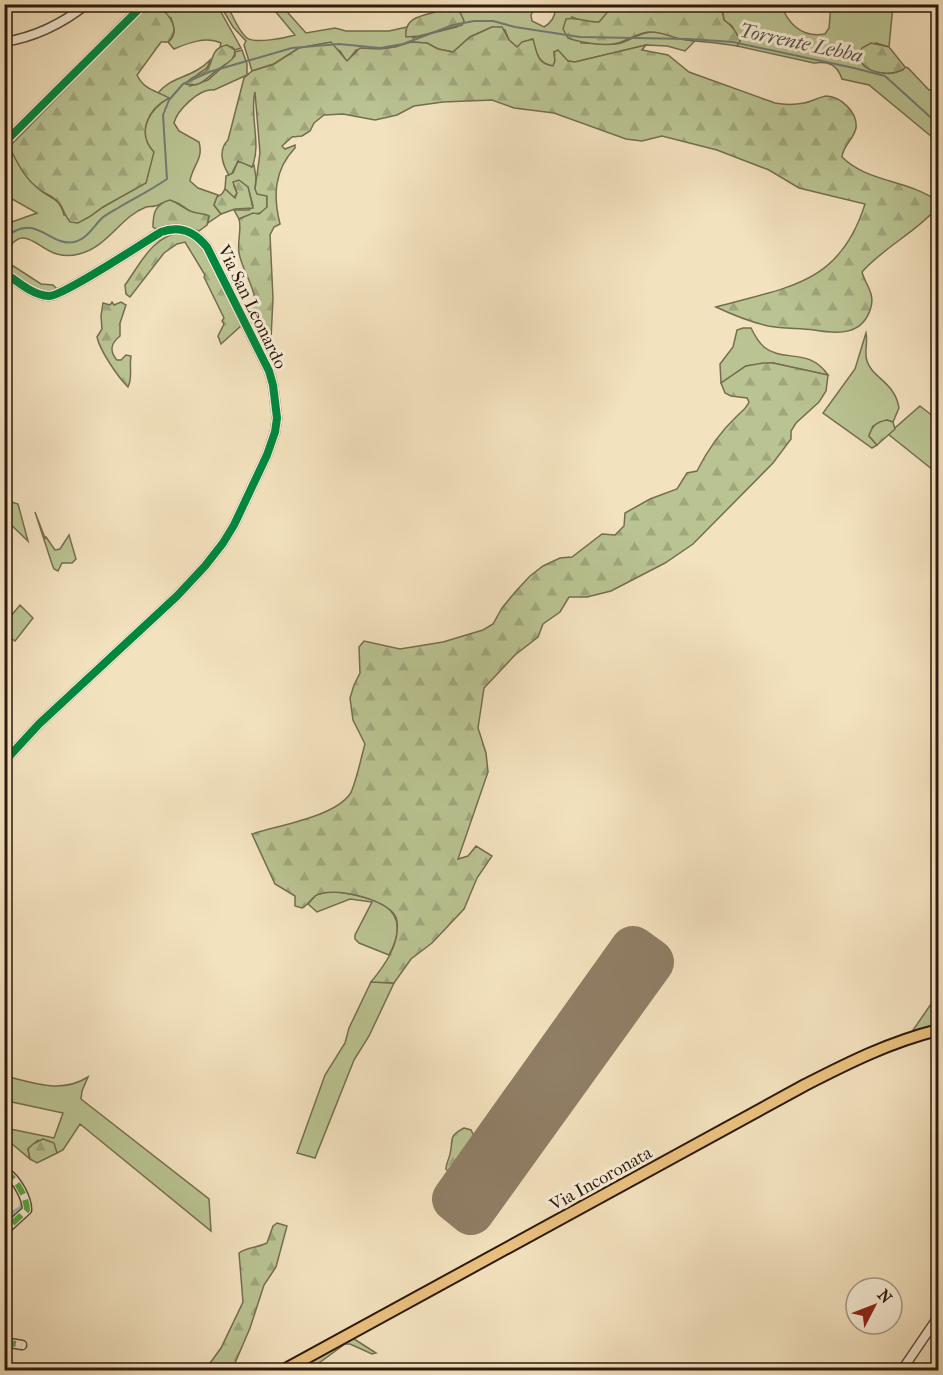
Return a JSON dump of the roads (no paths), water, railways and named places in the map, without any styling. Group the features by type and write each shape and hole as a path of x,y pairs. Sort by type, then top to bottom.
{"main road":[{"name":"Via Incoronata","path":"284,1371 805,1085 864,1055 904,1039 939,1030"}],"street":[{"path":"4,42 35,35 54,27 87,4"},
{"path":"4,143 144,4"},
{"name":"Via San Leonardo","path":"4,272 37,293 50,296 76,284 161,232 172,228 184,229 199,237 207,247 269,371 277,418 275,432 254,484 234,525 217,551 177,596 39,724 4,762"},
{"path":"4,1174 7,1173 14,1179 27,1204 27,1210 4,1231"},
{"path":"902,1371 939,1317"},
{"path":"4,1342 22,1345"}],"waterway":[{"name":"Torrente Lebba","path":"4,239 24,228 33,229 57,240 74,242 86,235 104,217 167,179 163,115 169,100 183,84 209,72 292,48 339,44 380,48 403,44 453,25 474,21 493,21 515,27 580,37 733,42 854,68 885,76 938,124"},
{"path":"4,1220 23,1209 24,1202"}]}
